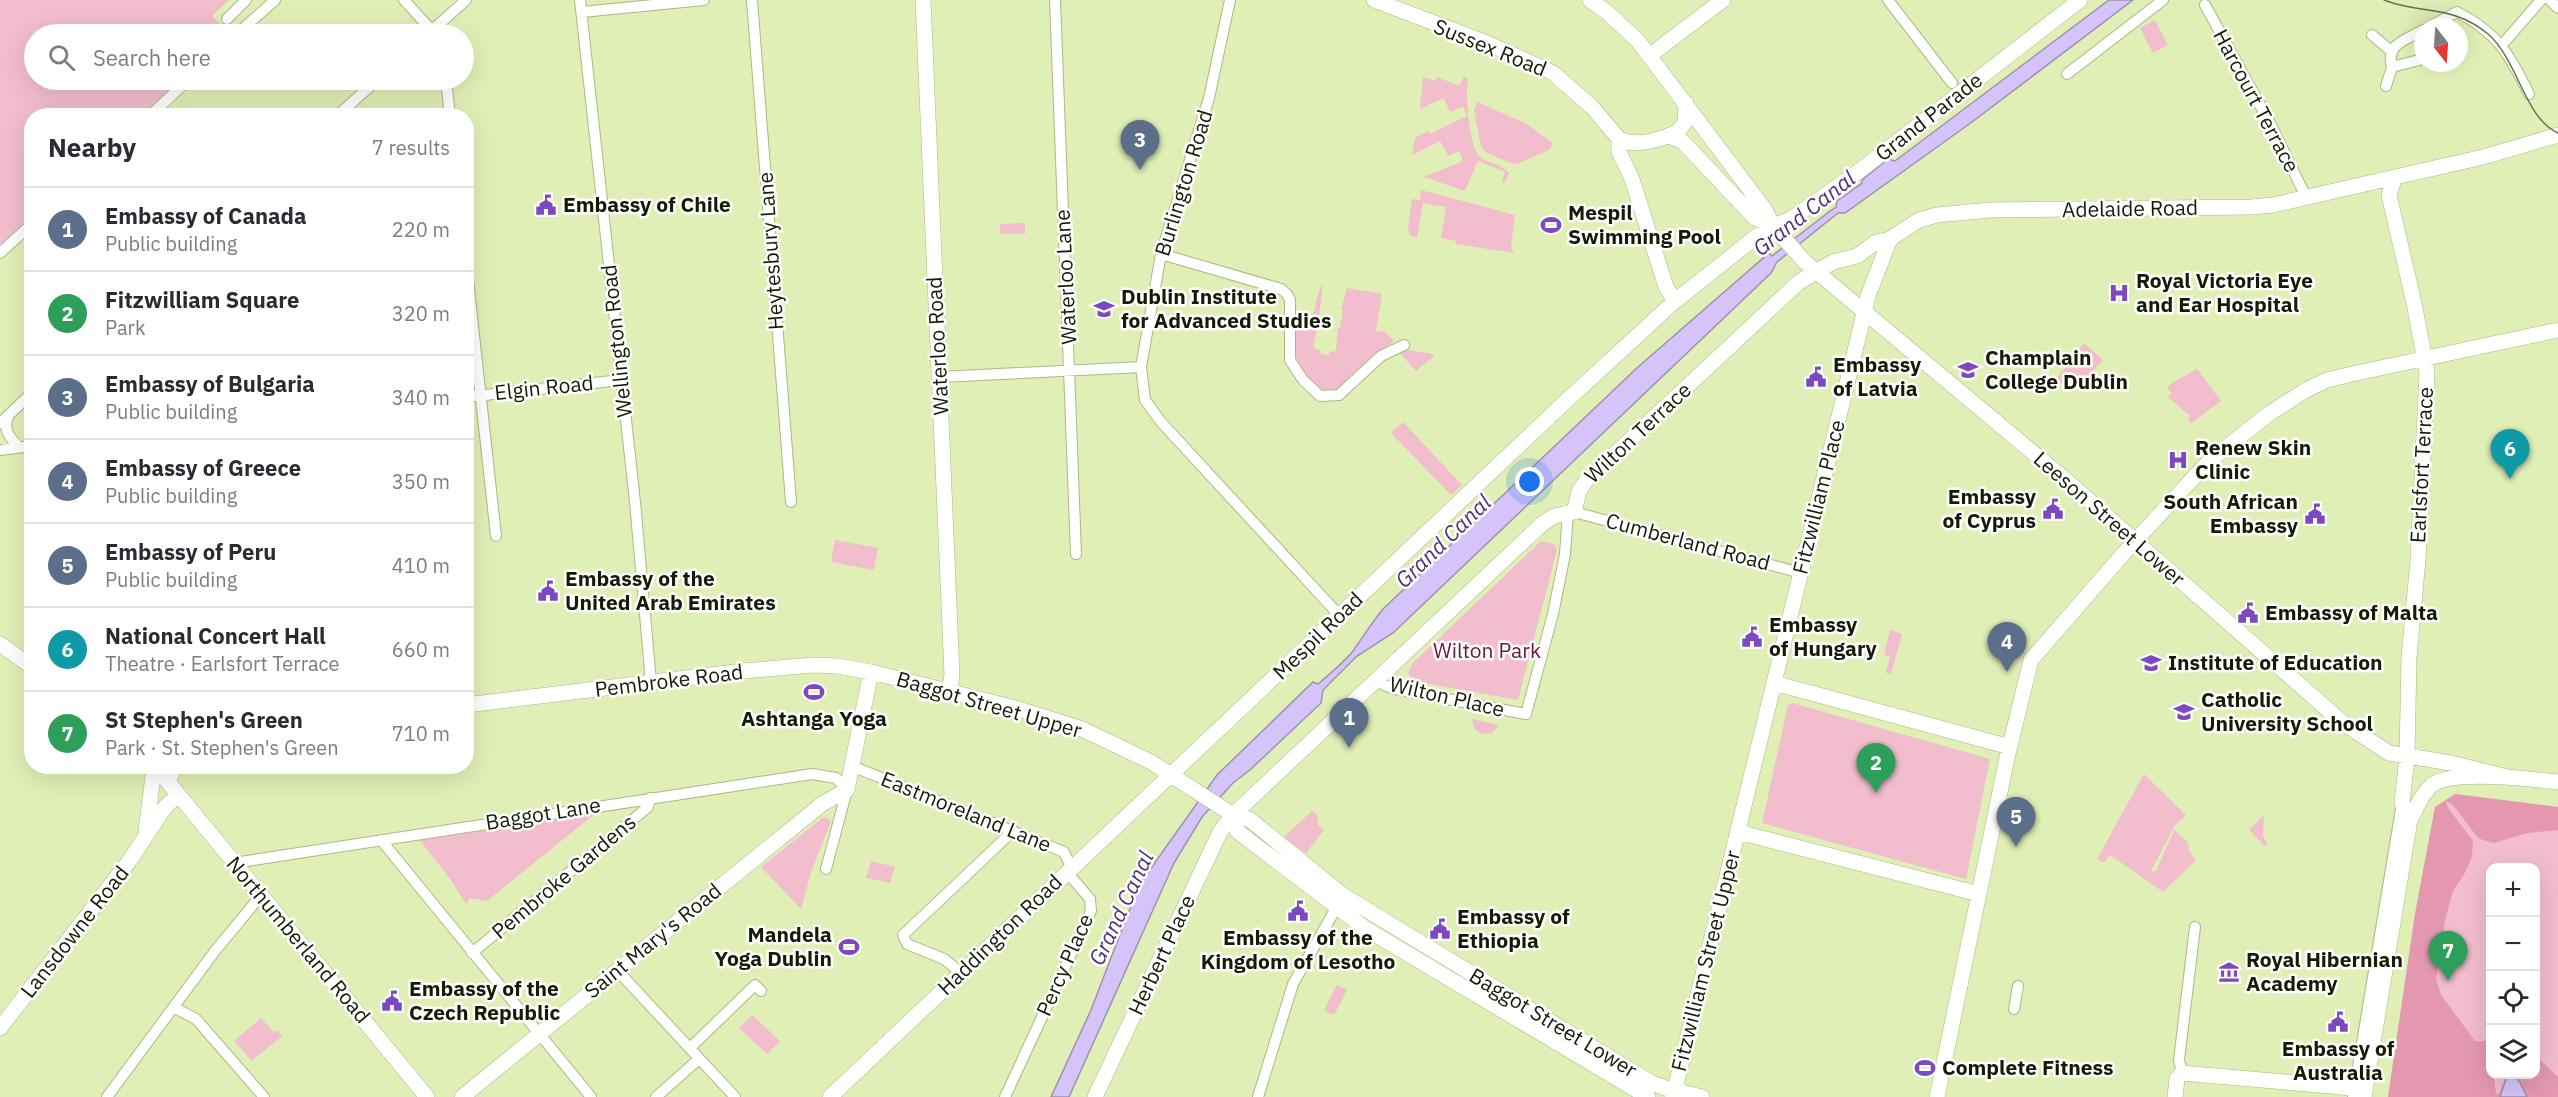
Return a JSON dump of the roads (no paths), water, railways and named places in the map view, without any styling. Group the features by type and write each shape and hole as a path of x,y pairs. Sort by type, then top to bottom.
{"main road":[{"name":"Waterloo Road","path":"923,0 952,675 949,692"},
{"name":"Sussex Road","path":"1374,0 1496,47 1553,73 1592,107 1618,139"},
{"path":"1590,0 1607,12 1638,41 1765,210 1777,231"},
{"path":"1649,56 1723,0"},
{"name":"Grand Parade","path":"1675,301 1858,172 2080,0"},
{"path":"1675,301 1666,287 1632,179 1619,152 1618,139 1640,143 1678,132 1682,128 1687,110 1686,103"},
{"name":"Adelaide Road","path":"1808,265 1857,256 1876,242 1890,239 1919,220 1968,211 2251,207 2396,177 2511,150 2558,135"},
{"path":"1668,136 1682,141 1755,218 1777,231"},
{"path":"1632,179 1632,158 1640,143"},
{"path":"2374,182 2389,195 2396,177"},
{"name":"Earlsfort Terrace","path":"2389,195 2427,372 2418,560 2409,657 2407,757 2402,803"},
{"name":"Leeson Street Lower","path":"1777,231 1808,265 2135,541 2343,723 2384,751 2407,757 2451,763 2507,777"},
{"path":"1865,312 1890,239"},
{"name":"Adelaide Road","path":"1857,256 1881,261"},
{"name":"Wilton Terrace","path":"1571,513 1579,491 1586,482 1771,308 1792,287 1808,265"},
{"name":"Mespil Road","path":"1170,774 1675,301"},
{"name":"Fitzwilliam Place","path":"1738,832 1865,312"},
{"path":"1937,1097 2010,747 2031,660 2135,541 2209,461 2270,413 2306,390 2336,378 2558,330"},
{"path":"1227,811 1378,680 1542,524 1554,516 1571,513"},
{"path":"0,644 24,661"},
{"name":"Pembroke Road","path":"474,704 813,665 871,672"},
{"path":"847,790 858,768 871,672"},
{"name":"Baggot Street Upper","path":"871,672 1015,708 1082,729 1151,762 1170,774"},
{"path":"1774,683 2010,747"},
{"name":"Lansdowne Road","path":"146,834 153,774"},
{"path":"160,774 168,783 172,774"},
{"name":"Baggot Street Lower","path":"1170,774 1227,811 1249,819 1339,902 1464,989 1648,1097"},
{"name":"Haddington Road","path":"830,1097 1170,774"},
{"path":"2175,1097 2177,1079 2182,1073 2361,1094 2410,820 2425,792 2442,779 2507,777 2558,782"},
{"name":"Northumberland Road","path":"168,783 428,1097"},
{"name":"Saint Mary's Road","path":"462,1097 822,804 847,790"},
{"name":"Lansdowne Road","path":"0,1028 130,860 165,807 178,795"},
{"path":"2402,803 2410,820"},
{"name":"Herbert Place","path":"1095,1097 1220,832 1227,811"},
{"path":"1738,832 1979,894"},
{"name":"Fitzwilliam Street Upper","path":"1674,1094 1738,832"},
{"name":"Baggot Street Lower","path":"1339,902 1471,973 1650,1082 1674,1094 1702,1097"},
{"path":"1464,989 1471,973"}],"street":[{"path":"226,19 246,0"},
{"path":"248,24 275,0"},
{"path":"404,0 424,24"},
{"path":"441,24 466,0"},
{"name":"Wellington Road","path":"580,0 651,682"},
{"path":"582,12 704,0"},
{"name":"Heytesbury Lane","path":"752,0 791,502"},
{"name":"Waterloo Lane","path":"1055,0 1076,554"},
{"name":"Burlington Road","path":"1230,0 1209,98 1161,255 1141,367 1143,390 1149,408 1339,615"},
{"path":"2067,74 2163,0"},
{"path":"2502,45 2541,0"},
{"path":"2550,0 2558,8"},
{"path":"1889,1 1952,83"},
{"name":"Harcourt Terrace","path":"2205,5 2271,125 2306,197"},
{"path":"2446,18 2457,12 2468,18"},
{"path":"2468,18 2484,27 2502,45 2511,57 2529,94"},
{"path":"2372,35 2391,51 2392,67 2386,86"},
{"path":"2391,51 2414,36"},
{"path":"2392,67 2414,62"},
{"path":"158,108 177,90"},
{"path":"346,108 366,90"},
{"path":"447,90 449,108"},
{"path":"0,253 24,231"},
{"path":"1161,255 1281,290 1287,294 1290,300 1290,360 1303,380 1320,396 1339,395 1391,350 1404,345"},
{"path":"474,333 496,536"},
{"path":"940,377 1141,367"},
{"name":"Elgin Road","path":"474,396 621,380"},
{"path":"0,423 24,401"},
{"path":"9,415 5,429 9,438 19,447"},
{"path":"0,450 24,447"},
{"name":"Cumberland Road","path":"1571,513 1801,573"},
{"name":"Wilton Place","path":"1378,680 1395,689 1526,714 1553,614 1571,513"},
{"name":"Eastmoreland Lane","path":"858,768 1064,852 1069,869"},
{"name":"Baggot Lane","path":"234,863 812,774 836,778 847,790"},
{"path":"826,869 847,790"},
{"name":"Pembroke Gardens","path":"472,953 648,807 650,798"},
{"path":"2361,1094 2402,803"},
{"path":"960,972 944,959 907,944 903,935 1013,831"},
{"name":"Pembroke Gardens","path":"381,840 591,1097"},
{"name":"Percy Place","path":"1005,1097 1091,911 1090,899 1069,869"},
{"path":"107,1097 215,951 261,894"},
{"path":"1258,1097 1293,984 1339,902"},
{"path":"2182,1073 2180,1060 2195,927"},
{"path":"617,970 735,1097"},
{"path":"690,1048 755,985 760,991"},
{"path":"2014,1009 2018,986"},
{"path":"175,1008 196,1019 264,1097"},
{"path":"1568,1051 1572,1035"},
{"path":"656,1097 699,1059"}],"tram line":[{"path":"2384,0 2462,18 2488,34 2507,58 2537,115 2547,126 2558,133"}],"place":[{"name":"Embassy of Bulgaria","path":"1140,170"},
{"name":"Embassy of Chile","path":"546,205"},
{"name":"Mespil Swimming Pool","path":"1551,225"},
{"name":"Royal Victoria Eye and Ear Hospital","path":"2119,293"},
{"name":"Dublin Institute for Advanced Studies","path":"1104,309"},
{"name":"Champlain College Dublin","path":"1968,370"},
{"name":"Embassy of Latvia","path":"1816,377"},
{"name":"Renew Skin Clinic","path":"2178,460"},
{"name":"National Concert Hall","path":"2510,479"},
{"name":"Embassy of Cyprus","path":"2053,509"},
{"name":"South African Embassy","path":"2315,514"},
{"name":"Embassy of the United Arab Emirates","path":"548,591"},
{"name":"Embassy of Malta","path":"2248,613"},
{"name":"Embassy of Hungary","path":"1752,637"},
{"name":"Institute of Education","path":"2151,663"},
{"name":"Embassy of Greece","path":"2007,672"},
{"name":"Ashtanga Yoga","path":"814,692"},
{"name":"Catholic University School","path":"2184,712"},
{"name":"Embassy of Canada","path":"1349,748"},
{"name":"Fitzwilliam Square","path":"1876,793"},
{"name":"Embassy of Peru","path":"2016,847"},
{"name":"Embassy of the Kingdom of Lesotho","path":"1298,911"},
{"name":"Embassy of Ethiopia","path":"1440,929"},
{"name":"Mandela Yoga Dublin","path":"849,947"},
{"name":"Royal Hibernian Academy","path":"2229,972"},
{"name":"St Stephen's Green","path":"2448,981"},
{"name":"Embassy of the Czech Republic","path":"392,1001"},
{"name":"Embassy of Australia","path":"2338,1022"},
{"name":"Complete Fitness","path":"1925,1068"}],"water label":[{"name":"Grand Canal","path":"1804,213"},
{"name":"Grand Canal","path":"1443,541"},
{"name":"Grand Canal","path":"1121,908"}],"park label":[{"name":"Wilton Park","path":"1487,651"}]}
